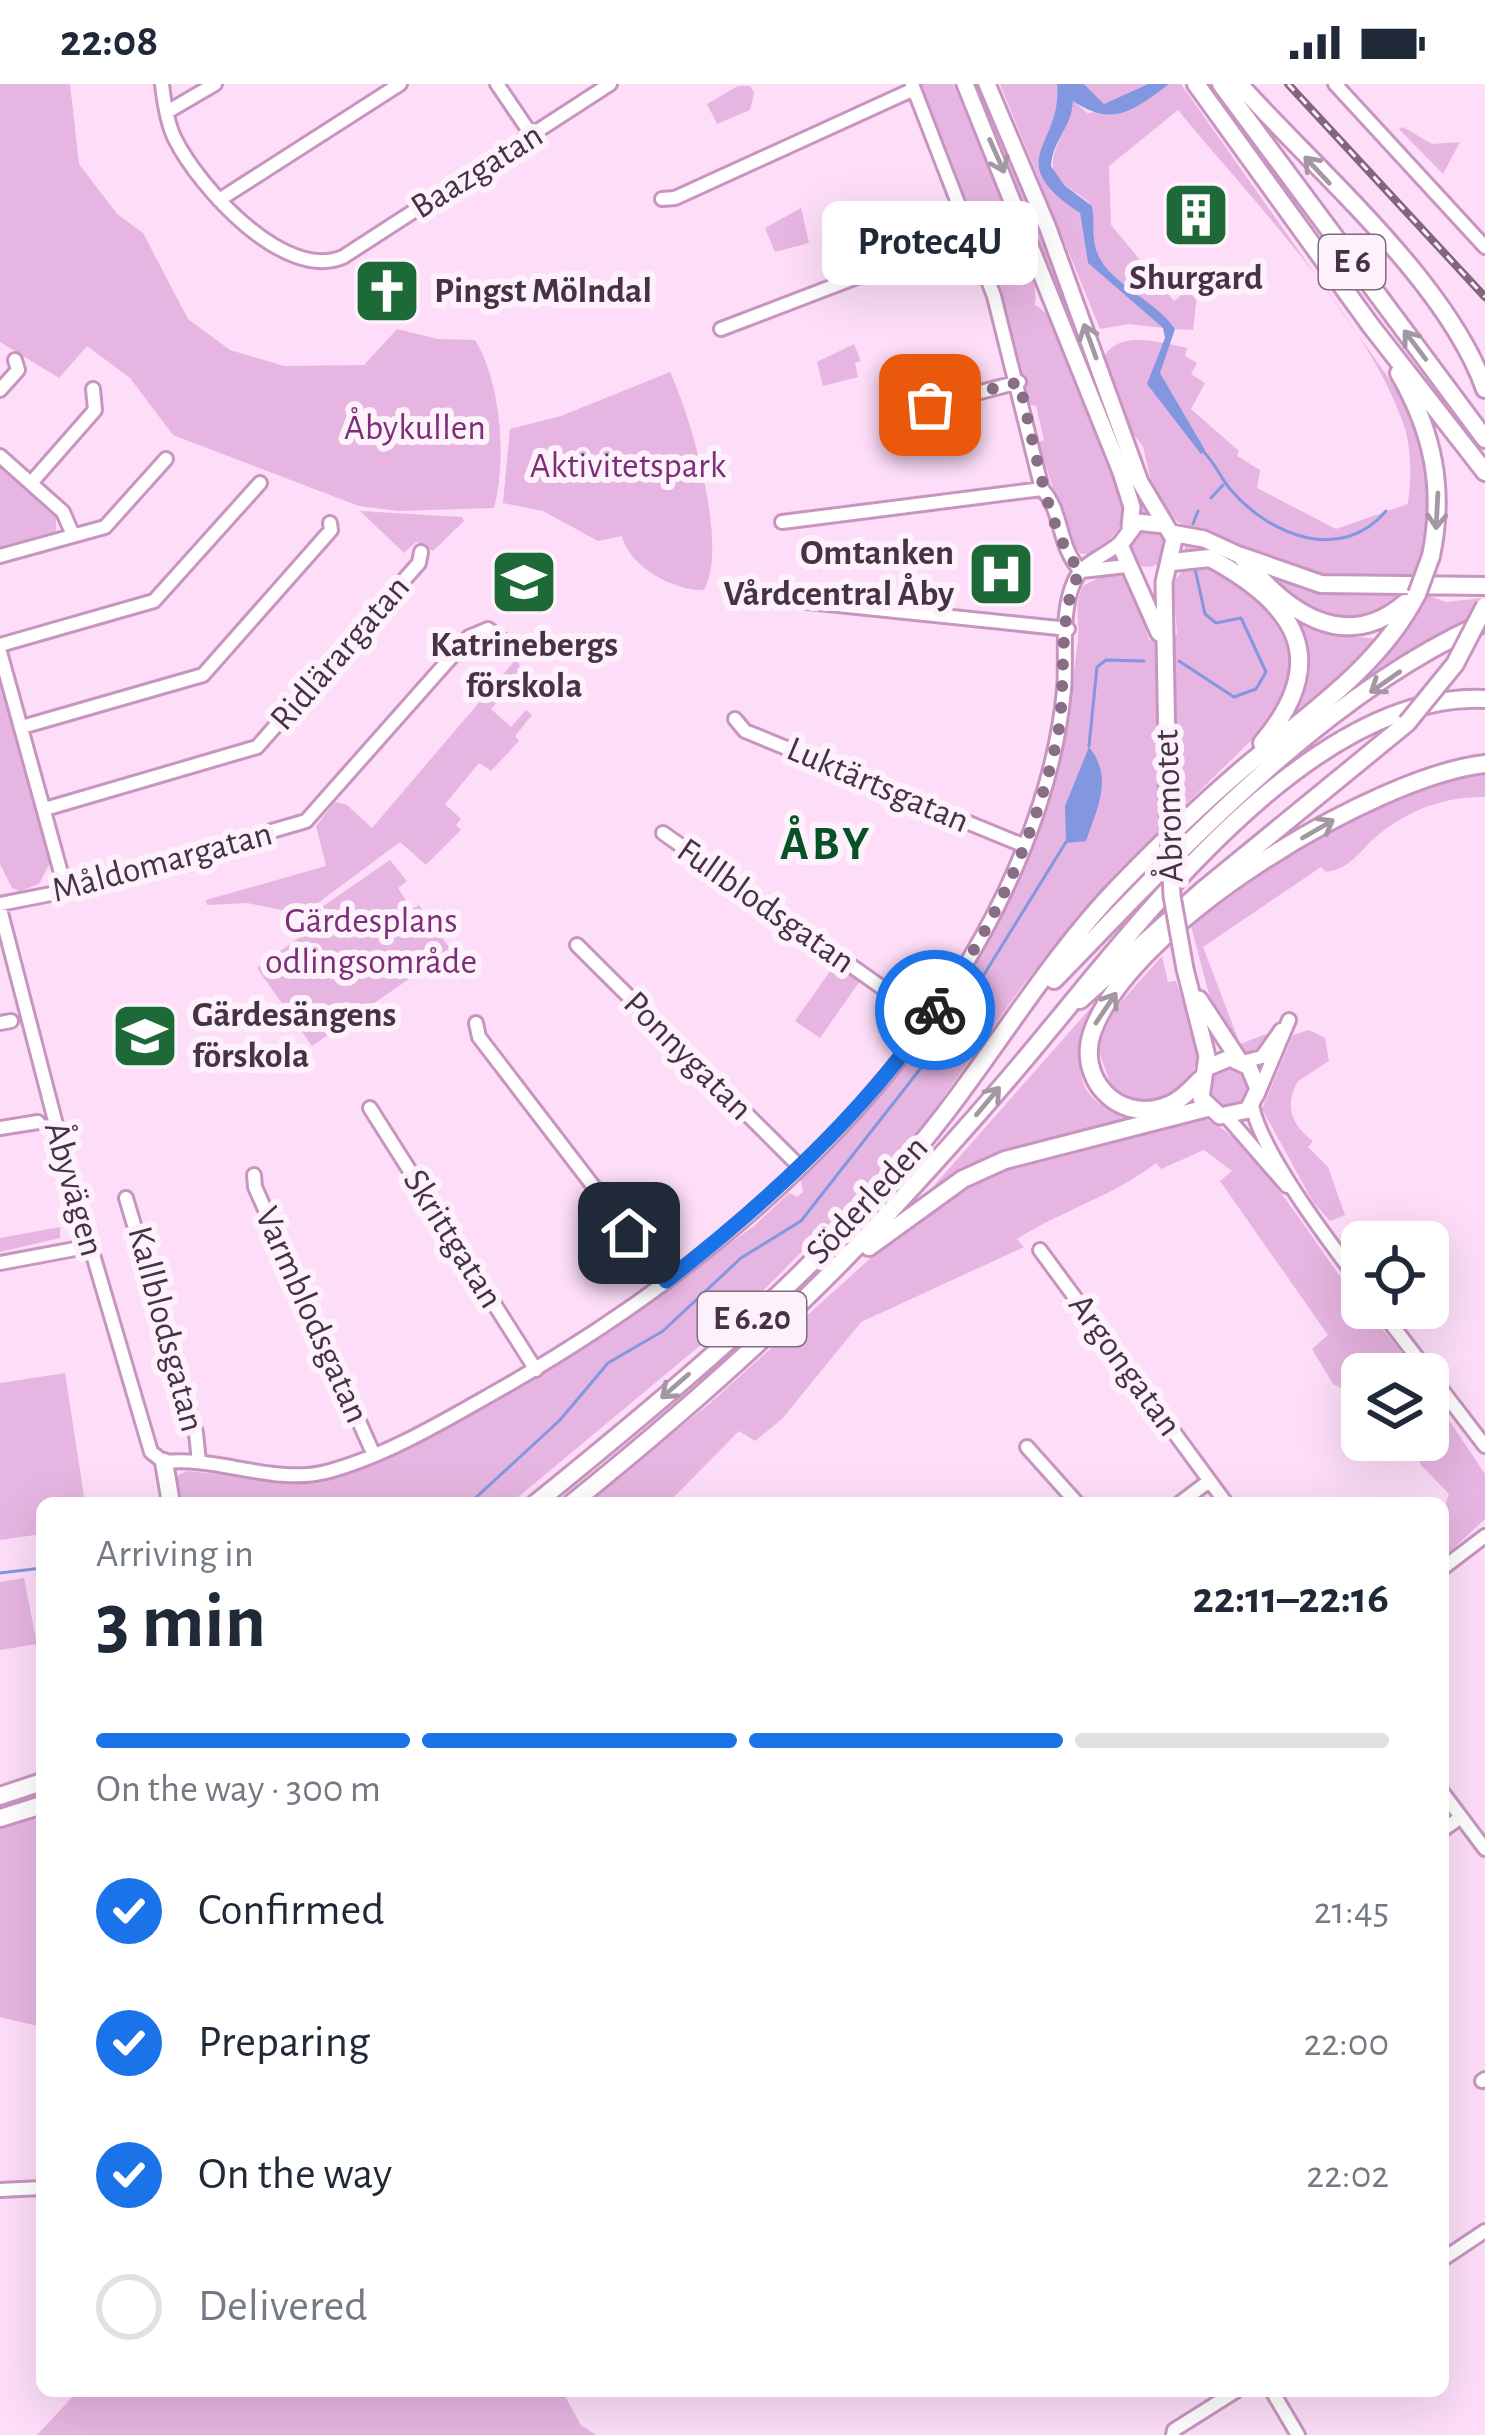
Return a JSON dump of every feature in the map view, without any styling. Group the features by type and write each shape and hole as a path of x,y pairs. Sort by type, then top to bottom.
{"highway":[{"name":"E 6","path":"1196,84 1371,326 1485,472"},
{"name":"E 6","path":"1221,84 1485,439"},
{"path":"1239,84 1423,286 1469,352 1485,388"},
{"path":"1015,1020 1112,894 1234,776 1354,676 1417,594 1431,556 1438,508 1433,451 1414,402 1371,326"},
{"path":"1169,565 1202,556 1225,566 1282,612 1297,639 1302,670 1293,702 1234,776"},
{"path":"1241,556 1324,624 1364,628 1403,611"},
{"path":"1241,556 1321,584 1485,586"},
{"path":"1053,1025 1236,864 1377,750 1439,687 1485,606"},
{"path":"1015,1020 1195,838 1274,768 1390,677 1485,622"},
{"path":"1053,1025 1134,926 1318,754 1388,714 1451,699 1485,699"},
{"path":"1203,1074 1169,1105 1127,1107 1098,1086 1087,1053 1104,1008 1148,956 1219,892 1373,798 1444,770 1485,764"},
{"path":"1219,892 1236,864"},
{"name":"Söderleden","path":"543,1497 728,1340 837,1236 910,1158 1015,1020"},
{"name":"Söderleden","path":"579,1497 824,1280 1053,1025"},
{"path":"824,1280 928,1202 1005,1160 1207,1108"},
{"path":"164,1462 170,1497"},
{"path":"0,1796 36,1784"},
{"path":"0,1818 36,1807"}],"main road":[{"path":"965,84 1121,472 1132,507 1130,526 1120,542"},
{"path":"987,84 1048,227 1140,482 1168,530"},
{"path":"1130,526 1148,520 1241,556"},
{"name":"Åbromotet","path":"1168,530 1162,642 1172,896 1207,1108"},
{"name":"Åbromotet","path":"1120,542 1162,642"},
{"path":"1129,568 1149,575 1169,565"},
{"name":"Åbromotet","path":"1185,969 1217,1034 1254,1073 1254,1101"},
{"path":"1203,1074 1221,1059 1241,1061"},
{"path":"1207,1108 1227,1117 1254,1101"}],"street":[{"path":"162,84 176,140 219,200 400,84"},
{"path":"167,112 214,84"},
{"path":"497,84 533,137"},
{"name":"Baazgatan","path":"219,200 245,225 303,259 327,262 343,257 610,84"},
{"path":"1335,84 1485,247"},
{"path":"662,199 913,87 972,233 1019,382 1042,490 1054,508 1063,548 1081,571"},
{"path":"721,329 972,233"},
{"path":"0,390 18,370 15,360"},
{"path":"930,405 1019,382"},
{"path":"31,483 95,410 93,388"},
{"path":"0,456 68,518 74,535"},
{"path":"0,556 112,522 166,459"},
{"path":"66,891 0,649 154,601 260,483"},
{"path":"782,522 1042,490"},
{"path":"22,727 203,675 332,530 330,523"},
{"path":"164,1462 304,1475 374,1454 536,1370 666,1281 799,1166 928,1020 970,958 1024,846 1059,729 1070,596 1081,571 1120,542"},
{"name":"Ridlärargatan","path":"45,809 257,747 418,563 421,552"},
{"path":"1081,571 1129,568"},
{"path":"770,598 1067,629"},
{"name":"Måldomargatan","path":"0,906 306,821 469,637 488,629 518,652"},
{"name":"Luktärtsgatan","path":"735,719 746,730 1024,846"},
{"name":"Fullblodsgatan","path":"663,833 928,1020"},
{"name":"Åbyvägen","path":"0,906 150,1449 164,1462"},
{"name":"Ponnygatan","path":"577,945 799,1166"},
{"path":"1241,1061 1262,1057 1288,1020 1276,1061 1254,1101 1259,1126 1314,1219"},
{"path":"476,1023 478,1037 666,1281"},
{"name":"Skrittgatan","path":"370,1108 536,1370"},
{"path":"1227,1117 1341,1256"},
{"path":"0,1128 38,1122"},
{"name":"Varmblodsgatan","path":"254,1175 374,1454"},
{"name":"Kallblodsgatan","path":"126,1198 196,1433 199,1462"},
{"path":"0,1263 91,1246"},
{"name":"Argongatan","path":"1040,1250 1221,1497"},
{"path":"1395,1329 1485,1445"},
{"path":"1027,1447 1072,1497"},
{"path":"1188,1497 1209,1481"},
{"path":"1449,1563 1482,1537"},
{"path":"1449,1801 1485,1849"},
{"path":"1449,1826 1461,1817"},
{"path":"0,2190 36,2188"},
{"path":"1449,2255 1485,2231"},
{"path":"1173,2435 1226,2397"},
{"path":"1276,2397 1298,2435"}],"green space":[{"name":"Åbykullen","path":"0,84 70,84 79,164 117,214 143,233 188,319 230,350 284,366 364,365 397,329 438,339 475,340 491,377 499,421 500,467 494,508 398,511 359,506 173,435 130,378 87,346 59,378 0,342"},
{"path":"918,84 953,84 1008,210 1013,239 1031,270 1035,305 1063,338 1088,396 1124,504 1122,524 1099,553 1081,554 1071,544 1038,442 1044,440 1036,406 1027,404 980,237"},
{"path":"973,84 981,84 1149,511 1140,513 1021,196"},
{"path":"1000,84 1057,84 1058,109 1038,165 1049,187 1080,213 1088,263 1163,328 1129,324 1100,329"},
{"path":"1084,84 1148,84 1104,104"},
{"path":"1169,84 1181,84 1326,289 1178,110 1109,166 1111,225 1174,301 1184,293 1197,295 1193,330 1175,329 1107,269 1095,245 1092,206 1061,182 1055,173 1054,154 1073,100 1087,113 1129,109"},
{"path":"738,86 750,86 754,93 750,110 717,124 707,104"},
{"path":"1399,129 1432,144 1460,142 1443,174"},
{"path":"801,208 809,243 775,252 765,228"},
{"path":"1349,322 1402,397 1419,442 1428,513 1410,583 1319,578 1181,524 1165,512 1153,491 1143,446 1128,428 1103,360 1109,350 1128,341 1187,348 1185,356 1197,363 1191,374 1205,383 1191,409 1239,451 1237,456 1260,470 1257,488 1336,529 1408,504 1410,485 1405,429 1388,388"},
{"path":"854,344 861,361 855,363 858,377 823,386 817,362"},
{"name":"Aktivitetspark","path":"670,372 697,449 710,514 711,570 704,590 654,575 634,558 622,536 598,541 543,511 503,503 510,429 561,416"},
{"path":"0,467 56,516 56,531 0,551"},
{"path":"360,511 462,517 464,521 433,551 416,542 404,553"},
{"path":"1148,529 1161,535 1167,548 1161,561 1148,567 1135,561 1129,548 1135,535"},
{"path":"1185,542 1227,556 1327,633 1378,639 1292,719 1307,686 1309,658 1302,634 1264,596 1185,555"},
{"path":"1188,565 1221,573 1285,626 1295,674 1273,719 1111,878 1023,985 914,1138 750,1304 518,1497 175,1497 174,1478 186,1471 310,1482 431,1434 625,1319 754,1226 789,1193 797,1197 803,1192 800,1175 921,1037 957,988 1018,883 1041,827 1062,751 1083,586 1107,573 1124,577 1138,600 1149,640 1177,634 1173,582"},
{"path":"1264,572 1337,592 1404,593 1364,623 1320,615"},
{"path":"1427,595 1446,602 1482,598 1474,616 1342,703 1404,635"},
{"path":"517,658 525,682 518,678 491,709 511,727 526,710 532,715 515,736 519,741 491,771 479,763 445,804 461,819 456,825 461,830 426,865 400,842 303,914 247,903 207,905 206,900 326,866 316,826 335,802 347,805 372,828"},
{"path":"0,683 51,861 39,884 20,891 12,888 0,864"},
{"path":"1485,770 1485,797 1442,802 1402,818 1349,863 1326,872 1321,867 1203,947 1240,1044 1269,1033 1258,1050 1243,1053 1215,1017 1191,926 1330,831 1403,795"},
{"name":"Gärdesplans odlingsområde","path":"390,860 407,881 398,888 412,909 419,905 451,950 312,1046 257,968 325,919 319,909"},
{"path":"1162,956 1168,982 1176,981 1190,1021 1196,1056 1185,1084 1145,1105 1112,1089 1098,1048 1113,1011"},
{"path":"835,964 860,981 820,1038 795,1021"},
{"path":"1109,987 1086,1033 1081,1074 1087,1091 1101,1104 1123,1114 1154,1118 1000,1153 923,1198"},
{"path":"1309,1030 1325,1038 1329,1061 1298,1081 1291,1106 1299,1128 1313,1141 1308,1147 1328,1167 1345,1215 1330,1221 1313,1202 1262,1109 1293,1035"},
{"path":"1228,1068 1242,1074 1248,1088 1242,1102 1228,1108 1214,1102 1208,1088 1214,1074"},
{"path":"1204,1119 1240,1144 1260,1167 1341,1277 1341,1329 1383,1329 1402,1353 1341,1353 1341,1388 1333,1384 1312,1349 1328,1335 1220,1181 1232,1171 1204,1150 1161,1169 1156,1163 1017,1239 1024,1247 861,1322 782,1419 755,1441 739,1431 674,1497 594,1497 709,1404 884,1246 954,1193 996,1170"},
{"path":"60,1227 60,1238 0,1252 0,1238"},
{"path":"65,1373 84,1497 36,1497 36,1535 0,1540 0,1383"},
{"path":"1449,1420 1485,1474 1485,1519 1449,1552 1449,1494 1420,1464 1449,1461"},
{"path":"24,1578 36,1644 0,1650 0,1582"},
{"path":"36,1818 36,2026 0,2017 0,1829"},
{"path":"72,2397 565,2397 581,2425 596,2435 37,2435"}],"water":[{"path":"1057,84 1084,84 1104,104 1148,84 1169,84 1122,113 1099,113 1073,101 1051,166 1064,185 1092,206 1095,245 1108,269 1175,329 1160,373 1205,450 1201,454 1147,384 1165,338 1163,328 1088,263 1080,213 1043,179 1040,152 1052,123"},
{"path":"1089,747 1101,770 1098,805 1086,841 1066,843 1065,806"}],"waterway":[{"path":"1203,451 1246,506 1285,531 1306,538 1348,537 1386,511"},
{"path":"1211,498 1223,485"},
{"path":"1193,524 1198,511"},
{"path":"1179,661 1234,697 1256,689 1266,672 1241,618 1216,623 1205,614 1195,569"},
{"path":"1089,746 1097,667 1106,660 1144,661"},
{"path":"477,1497 560,1420 608,1363 663,1331 741,1258 801,1221 946,1036 1066,842"},
{"path":"0,1573 36,1569"}],"railway":[{"path":"1288,84 1485,297"}],"way so far":[{"path":"930,405 1019,382 1045,484 1042,490 1054,508 1063,548 1081,571 1070,596 1064,695 1042,797 1003,897 935,1010"}],"place":[{"name":"Shurgard","path":"1196,215"},
{"name":"Pingst Mölndal","path":"387,291"},
{"name":"Protec4U","path":"930,405"},
{"name":"Omtanken Vårdcentral Åby","path":"1001,574"},
{"name":"Katrinebergs förskola","path":"524,582"},
{"name":"Gärdesängens förskola","path":"145,1036"}],"district":[{"name":"ÅBY","path":"826,845"}],"route":[{"path":"629,1233 666,1281 778,1188 863,1100 935,1010"}]}
